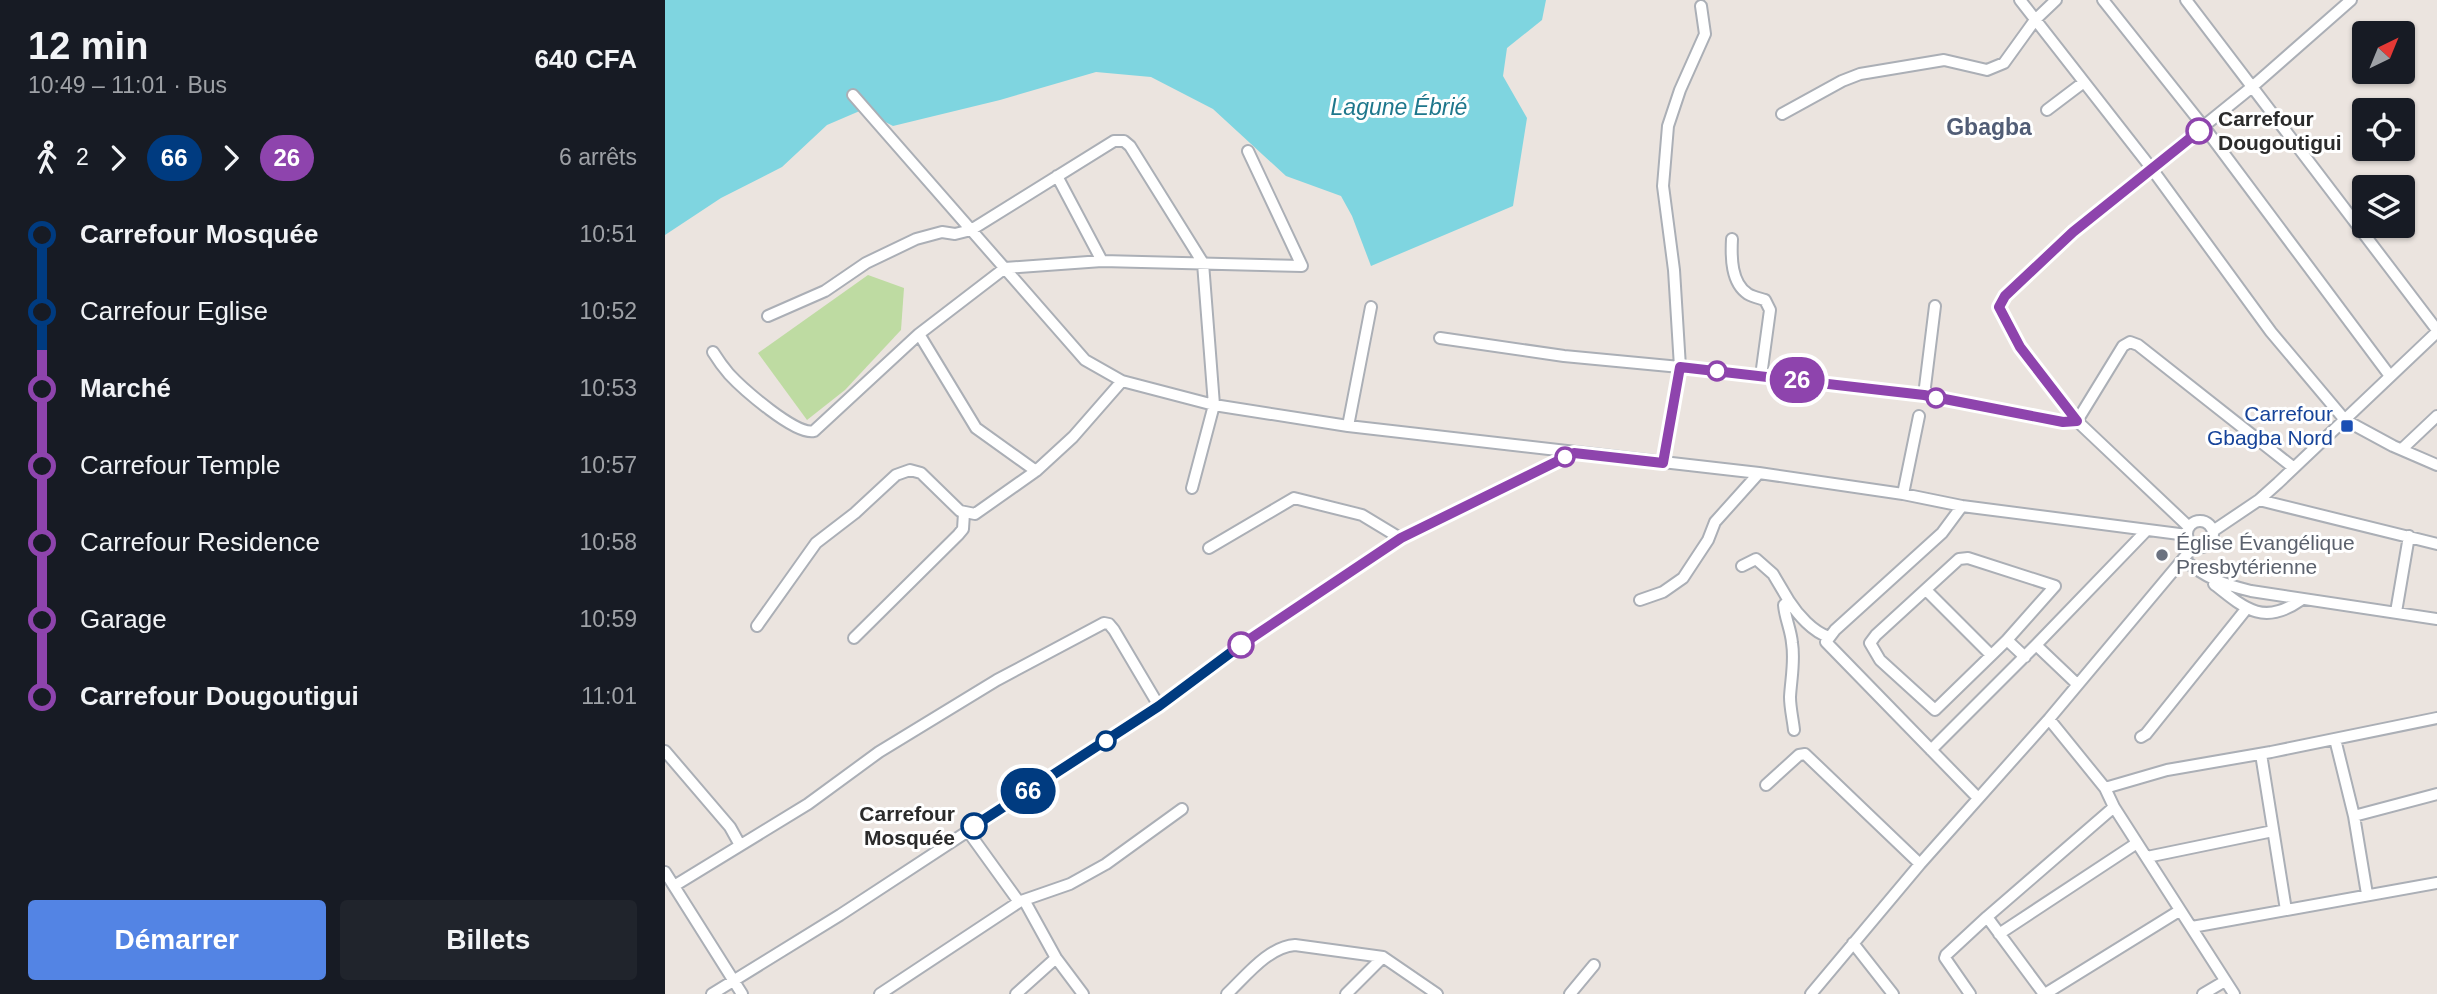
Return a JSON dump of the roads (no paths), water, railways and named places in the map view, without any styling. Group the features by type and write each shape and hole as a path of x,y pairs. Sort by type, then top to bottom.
{"street":[{"path":"2020,0 2152,169 2271,332 2345,420 2437,465"},
{"path":"1782,114 1860,74 1944,60 1987,70 1999,66 2035,20 2056,0"},
{"path":"2103,0 2204,127 2390,376"},
{"path":"2186,0 2437,331 2294,468 2259,499 2213,531 2210,543 2202,547 2194,546"},
{"path":"2194,546 2188,531 2077,421 2020,347 1999,307 2005,296 2073,232 2252,87 2351,0"},
{"path":"1663,463 1680,367 1674,270 1663,186 1668,126 1680,90 1705,34 1701,6"},
{"path":"2047,110 2084,82"},
{"path":"853,95 1085,360 1122,381 1214,405 1348,426 1759,473 1903,494 1962,506 2147,530 2188,531 2200,521 2208,524 2213,531"},
{"path":"768,316 825,291 866,262 916,239 942,232 955,234 971,230 1114,141 1124,141 1130,146 1203,263 1214,405 1192,488"},
{"path":"713,352 744,389 794,427 808,433 814,431 919,334 1005,268 1102,261 1302,266 1248,151"},
{"path":"1057,176 1102,261"},
{"path":"1732,239 1732,268 1741,287 1747,293 1765,300 1770,310 1761,376"},
{"path":"1924,395 1935,306"},
{"path":"1348,426 1371,307"},
{"path":"919,334 976,428 1036,471"},
{"path":"1440,338 1564,356 1924,395 2063,422 2077,421"},
{"path":"2077,421 2123,346 2130,342 2138,345 2294,468"},
{"path":"757,625 816,543 855,513 895,475 910,470 921,473 964,513 975,514 1036,471 1073,437 1122,381"},
{"path":"1903,494 1919,416"},
{"path":"2402,449 2437,416"},
{"path":"712,994 840,915 1159,706 1223,658 1401,538 1574,453"},
{"path":"1640,600 1663,592 1683,579 1708,540 1715,522 1759,473"},
{"path":"1209,548 1294,498 1362,515 1401,538"},
{"path":"2259,499 2437,544"},
{"path":"1962,506 1942,533 1826,642 1978,798"},
{"path":"854,638 958,535 963,529 964,513"},
{"path":"1931,750 2147,530"},
{"path":"2396,612 2409,536"},
{"path":"1811,994 1920,864 2049,719 2194,546"},
{"path":"1968,558 2055,586 2007,640 1935,710 1880,660 1870,643 1959,559 1968,558"},
{"path":"1742,566 1756,559 1773,574 1789,601 1805,620 1821,635 1829,637"},
{"path":"2183,559 2247,608 2274,614 2287,610 2301,600"},
{"path":"2204,576 2227,585 2301,600 2437,620"},
{"path":"1926,590 1991,656"},
{"path":"1789,601 1784,605 1793,644 1791,657 1794,670 1790,699 1794,730"},
{"path":"2141,737 2247,608"},
{"path":"674,886 808,804 879,752 997,680 1104,623 1114,630 1159,706"},
{"path":"2007,640 2025,657"},
{"path":"2036,645 2077,684"},
{"path":"2105,788 2167,770 2437,718"},
{"path":"2049,719 2105,788 2137,844 2234,994"},
{"path":"2335,739 2354,816 2367,894"},
{"path":"665,751 730,827 740,845"},
{"path":"1766,785 1799,755 1805,754 1920,864"},
{"path":"2261,754 2286,910"},
{"path":"2354,816 2437,794"},
{"path":"1970,994 1945,958 1946,955 2114,807"},
{"path":"880,994 1021,901 1070,884 1106,864 1182,809"},
{"path":"967,830 1021,901 1056,958 1083,994"},
{"path":"2147,857 2273,831"},
{"path":"1999,933 2137,844"},
{"path":"665,872 742,994"},
{"path":"2192,927 2367,894 2437,886"},
{"path":"1987,917 2045,994 2179,911"},
{"path":"1853,943 1893,994"},
{"path":"1227,994 1274,951 1296,945 1383,957 1437,994"},
{"path":"1346,994 1383,957"},
{"path":"1016,994 1056,958"},
{"path":"1570,994 1594,965"},
{"path":"2203,994 2225,981"}],"water":[{"name":"Lagune Ébrié","path":"665,0 1546,0 1542,20 1507,48 1503,76 1527,118 1513,206 1371,266 1352,216 1341,196 1286,176 1213,109 1151,77 1096,72 1000,100 893,126 862,110 827,125 782,167 721,198 665,235"}],"place":[{"name":"Carrefour Dougoutigui","path":"2199,131"},
{"name":"Carrefour Gbagba Nord","path":"2347,426"},
{"name":"Église Évangélique Presbytérienne","path":"2162,555"},
{"name":"Carrefour Mosquée","path":"974,826"}],"district":[{"name":"Gbagba","path":"1989,127"}]}
